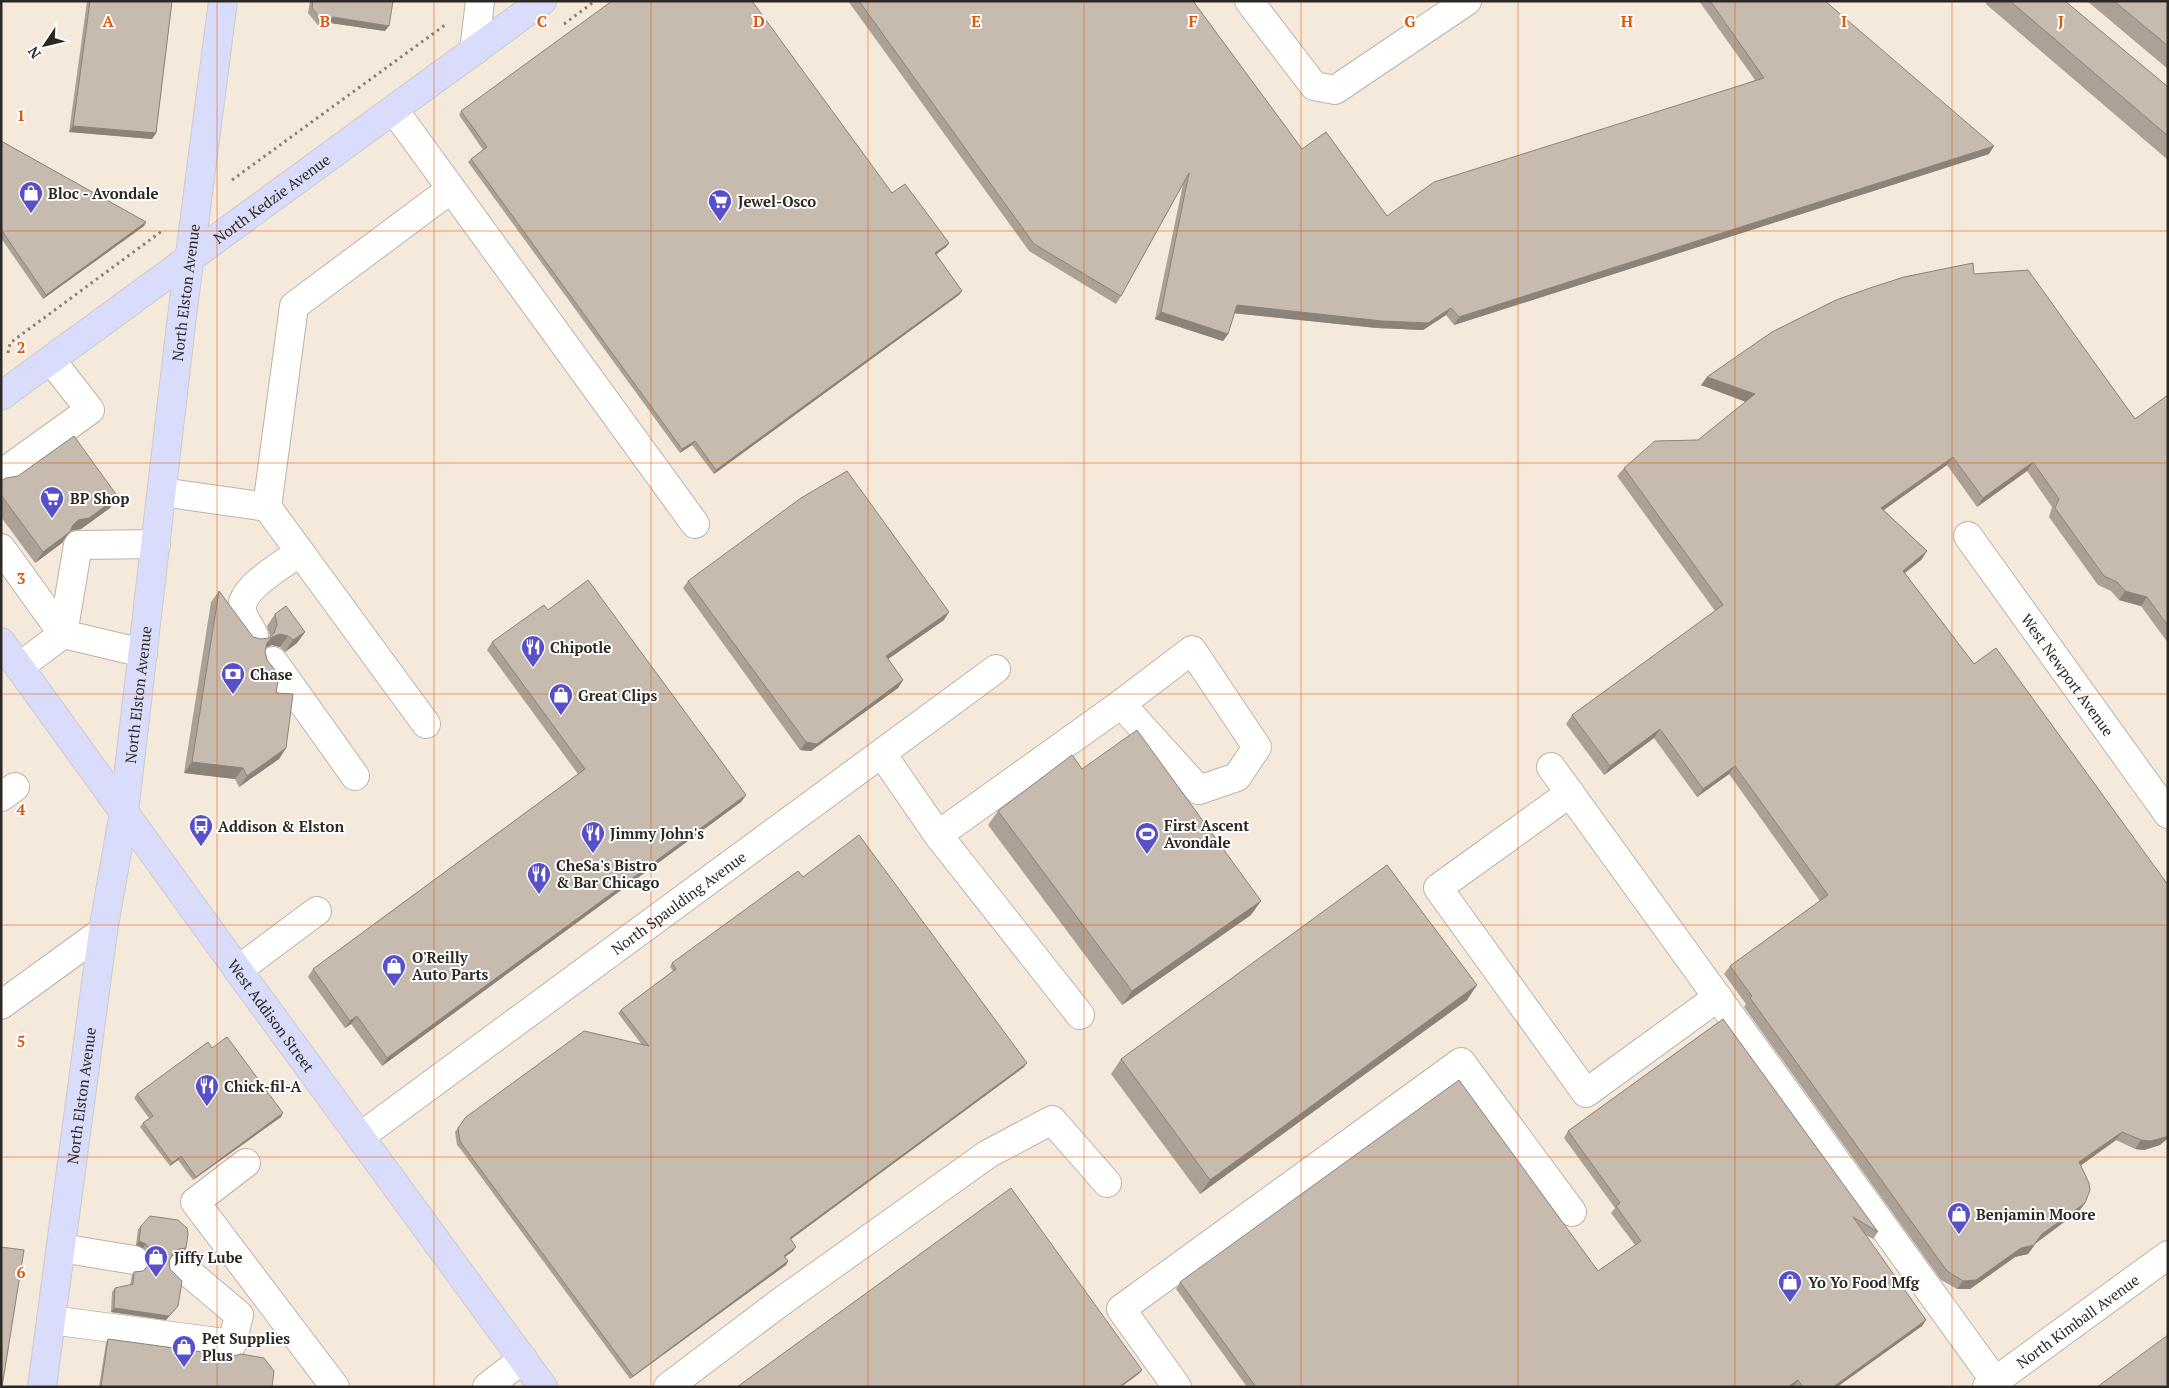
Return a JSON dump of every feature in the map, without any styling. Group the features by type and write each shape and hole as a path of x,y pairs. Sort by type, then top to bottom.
{"main road":[{"name":"North Elston Avenue","path":"42,1387 103,931 124,812 190,258 223,1"},
{"name":"North Kedzie Avenue","path":"1,396 542,1"},
{"name":"West Addison Street","path":"1,642 543,1387"}],"street":[{"path":"474,51 480,1"},
{"path":"1249,1 1314,86 1335,90 1467,1"},
{"path":"394,110 695,524"},
{"path":"426,724 267,507 294,306 451,189"},
{"path":"1,474 90,410 50,360"},
{"path":"162,492 267,507"},
{"name":"West Newport Avenue","path":"1968,536 2168,814"},
{"path":"19,667 63,634 78,545 156,544"},
{"path":"1,548 63,634 143,653"},
{"path":"254,635 243,613 243,600 249,590 300,552"},
{"path":"938,835 1121,704 1192,650 1258,747 1237,777 1199,790 1121,704"},
{"path":"273,661 355,776"},
{"name":"North Spaulding Avenue","path":"361,1136 996,670"},
{"path":"882,754 938,835 1080,1015"},
{"path":"1551,767 1718,997 1991,1384"},
{"path":"1570,793 1438,888 1586,1093 1718,997"},
{"path":"238,970 317,911"},
{"path":"1,1005 103,931"},
{"path":"1177,1387 1121,1309 1462,1062 1572,1212"},
{"path":"668,1387 790,1296 988,1154 1052,1120 1107,1183"},
{"path":"246,1162 195,1202 335,1387"},
{"path":"61,1248 134,1260"},
{"name":"North Kimball Avenue","path":"1991,1384 2168,1255"},
{"path":"51,1320 232,1344 239,1315 182,1267"},
{"path":"487,1387 523,1359"}],"building":[{"path":"90,1 172,1 156,133 73,126"},
{"path":"313,1 393,1 389,26 333,17 325,24 312,8"},
{"name":"Jewel-Osco","path":"612,1 752,1 892,193 905,184 949,243 935,253 962,291 716,470 695,441 682,449 471,159 487,147 461,111"},
{"path":"859,1 1193,1 1302,149 1326,132 1387,216 1434,182 1764,78 1710,1 1825,1 1994,146 1459,317 1451,308 1428,323 1382,321 1237,305 1228,334 1161,312 1189,173 1121,296 1034,244"},
{"path":"2010,1 2065,1 2168,87 2168,136"},
{"path":"2114,1 2168,1 2168,46"},
{"path":"1,141 146,222 46,295 1,232"},
{"path":"1973,263 1974,274 2028,270 2135,419 2168,395 2168,626 2147,597 2125,591 2117,582 2104,576 2055,508 2059,499 2033,462 1983,498 1953,457 1881,508 1927,551 1903,571 1974,664 1996,648 2168,885 2168,1135 2150,1141 2141,1140 2122,1132 2079,1162 2089,1183 2090,1190 2085,1203 2042,1234 2034,1245 2021,1248 1976,1280 1963,1281 1947,1271 1750,998 1752,996 1730,966 1828,895 1735,766 1703,789 1660,729 1610,766 1572,715 1723,605 1624,468 1655,441 1698,440 1755,394 1707,377 1772,332 1836,300 1870,288 1904,277"},
{"path":"74,436 118,497 89,518 78,520 70,532 43,552 1,495 1,481 18,476"},
{"path":"847,471 949,612 886,656 903,680 817,744 806,742 688,581 801,498"},
{"path":"588,580 746,795 387,1058 357,1016 350,1021 313,969 585,769 492,642 544,605 548,610"},
{"name":"Chase","path":"219,591 253,637 269,638 274,633 277,625 275,614 286,606 305,632 293,640 288,636 280,634 272,637 267,643 265,651 267,660 279,675 276,693 293,694 286,748 247,776 243,768 192,762"},
{"path":"1137,730 1261,901 1132,991 998,811 1072,755 1082,769"},
{"path":"859,835 1027,1063 790,1238 796,1247 784,1256 788,1261 633,1376 464,1147 460,1141 458,1128 466,1117 584,1031 649,1046 621,1010 676,969 672,963 798,871 803,877"},
{"path":"1387,865 1477,985 1210,1180 1121,1059"},
{"path":"1723,1019 1878,1232 1853,1217 1926,1320 1833,1387 1803,1387 1798,1380 1788,1387 1256,1387 1180,1282 1459,1080 1598,1271 1641,1241 1616,1206 1620,1203 1568,1131"},
{"name":"Chick-fil-A","path":"227,1037 283,1113 196,1177 181,1156 172,1163 143,1123 153,1116 137,1094 208,1042 212,1048"},
{"path":"1011,1188 1142,1370 1119,1387 737,1387"},
{"name":"Jiffy Lube","path":"150,1216 178,1220 187,1228 186,1248 179,1249 173,1253 169,1261 170,1269 182,1281 178,1306 169,1316 114,1308 115,1288 133,1284 134,1272 143,1271 152,1259 151,1250 146,1244 139,1241 141,1226"},
{"path":"1,1247 24,1250 2,1387 1,1387"},
{"path":"2168,1335 2168,1387 2097,1387"},
{"name":"Pet Supplies Plus","path":"108,1339 233,1356 241,1354 264,1358 274,1371 272,1387 101,1387"}],"place":[{"name":"Bloc - Avondale","path":"31,214"},
{"name":"Jewel-Osco","path":"720,222"},
{"name":"BP Shop","path":"52,519"},
{"name":"Chipotle","path":"533,668"},
{"name":"Chase","path":"233,695"},
{"name":"Great Clips","path":"561,716"},
{"name":"Addison & Elston","path":"201,847"},
{"name":"Jimmy John's","path":"593,854"},
{"name":"First Ascent Avondale","path":"1147,855"},
{"name":"CheSa's Bistro & Bar Chicago","path":"539,895"},
{"name":"O'Reilly Auto Parts","path":"394,987"},
{"name":"Chick-fil-A","path":"207,1107"},
{"name":"Benjamin Moore","path":"1959,1235"},
{"name":"Jiffy Lube","path":"156,1278"},
{"name":"Yo Yo Food Mfg","path":"1790,1303"},
{"name":"Pet Supplies Plus","path":"184,1368"}]}
